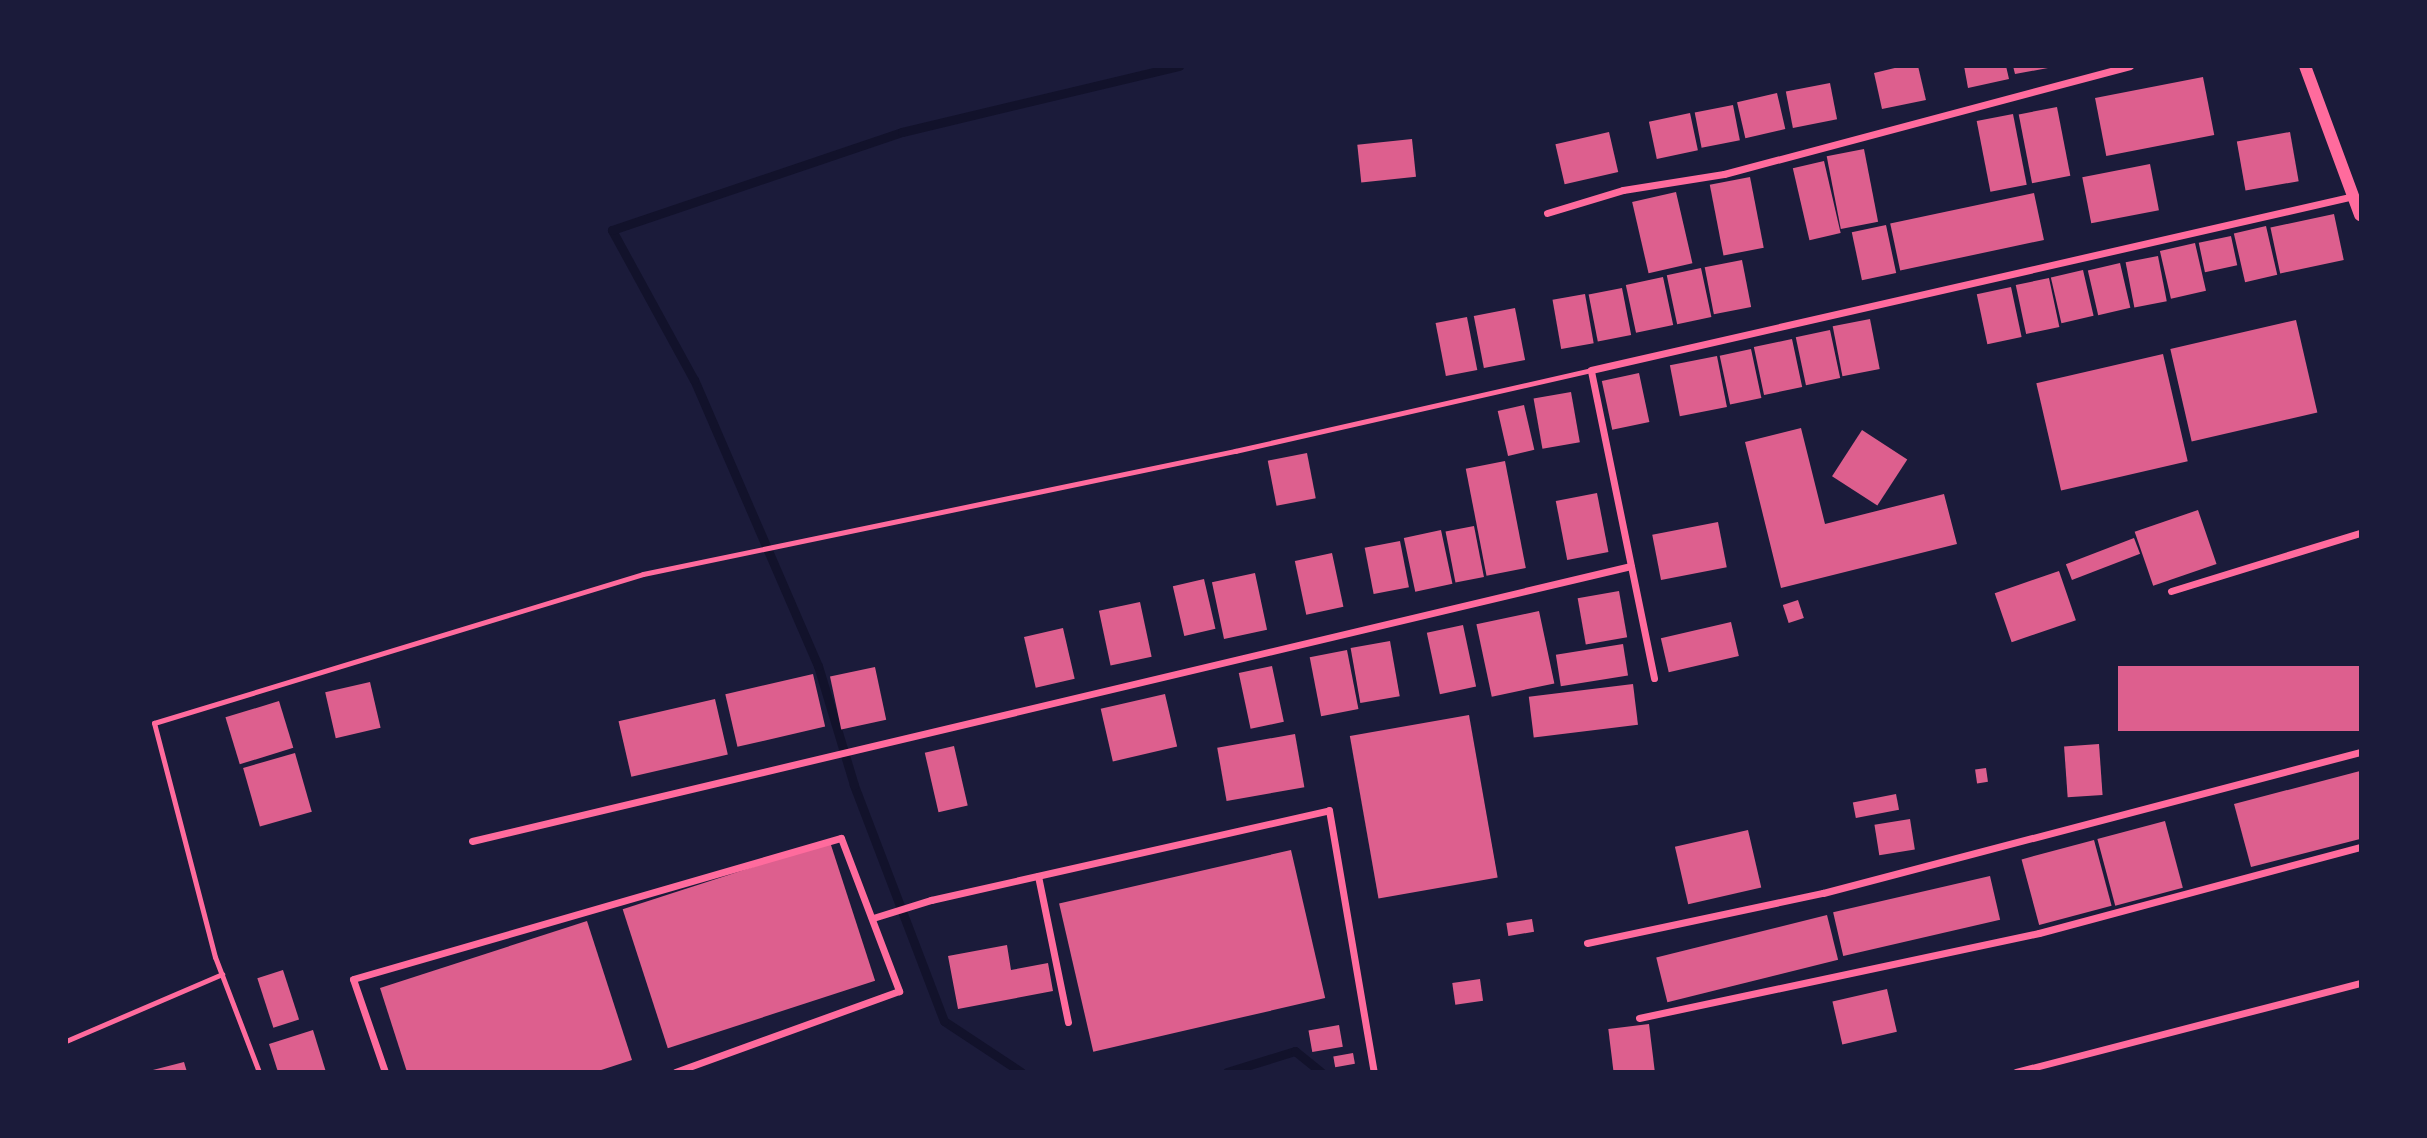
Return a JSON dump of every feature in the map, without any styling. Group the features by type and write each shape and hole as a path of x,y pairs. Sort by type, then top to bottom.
{"street":[{"path":"1547,213 1623,190 1724,174 2130,66"},
{"path":"2305,66 2361,215"},
{"path":"1654,678 1591,370 2354,196"},
{"path":"2171,591 2361,533"},
{"path":"472,841 1631,566"},
{"path":"1587,943 1823,893 2361,752"},
{"path":"877,916 918,904 1329,810 1374,1072"},
{"path":"385,1072 353,979 841,838 877,916 899,990 675,1072"},
{"path":"1639,1018 2039,933 2361,847"},
{"path":"1038,876 1068,1022"},
{"path":"2016,1072 2361,983"}],"lane":[{"path":"259,1072 222,974 154,723 643,574 1235,451 1591,370"},
{"path":"66,1041 222,974"}],"building":[{"path":"1903,66 1918,66 1926,100 1882,109 1874,73"},
{"path":"1964,66 2006,66 2009,79 1968,88"},
{"path":"2013,66 2048,66 2048,68 2015,74"},
{"path":"2203,77 2214,135 2106,156 2095,98"},
{"path":"1830,83 1837,119 1793,128 1786,92"},
{"path":"1777,93 1785,129 1745,138 1737,102"},
{"path":"1733,105 1740,140 1702,148 1695,112"},
{"path":"2057,107 2070,176 2032,183 2019,114"},
{"path":"1690,113 1698,150 1657,159 1649,122"},
{"path":"2013,114 2027,185 1990,192 1977,121"},
{"path":"1609,132 1618,172 1565,184 1555,144"},
{"path":"2290,132 2299,181 2246,191 2237,141"},
{"path":"1412,139 1416,177 1361,183 1357,145"},
{"path":"1864,149 1878,222 1841,229 1827,156"},
{"path":"1824,161 1841,233 1809,240 1793,168"},
{"path":"2150,164 2159,210 2091,223 2082,177"},
{"path":"1750,177 1764,248 1723,256 1710,185"},
{"path":"1676,192 1692,263 1649,273 1632,202"},
{"path":"2034,193 2044,240 1900,271 1890,224"},
{"path":"2334,214 2344,260 2280,273 2270,228"},
{"path":"1886,225 1896,273 1862,280 1852,232"},
{"path":"2266,226 2277,275 2245,282 2234,233"},
{"path":"2231,236 2237,265 2205,272 2199,243"},
{"path":"2195,243 2206,291 2171,299 2160,251"},
{"path":"2158,256 2167,301 2134,307 2126,262"},
{"path":"1742,260 1751,307 1714,314 1705,267"},
{"path":"2120,263 2130,308 2098,315 2088,270"},
{"path":"1701,268 1711,317 1677,324 1667,275"},
{"path":"2083,270 2094,316 2061,323 2051,277"},
{"path":"1663,277 1673,325 1636,333 1626,285"},
{"path":"2049,278 2059,327 2026,334 2016,285"},
{"path":"2011,287 2022,337 1987,344 1977,294"},
{"path":"1622,288 1631,335 1598,342 1589,294"},
{"path":"1585,294 1594,343 1561,349 1553,300"},
{"path":"1515,308 1525,360 1484,368 1474,316"},
{"path":"1467,317 1477,370 1446,376 1436,323"},
{"path":"1870,319 1880,369 1842,376 1833,326"},
{"path":"2296,320 2317,413 2192,442 2170,349"},
{"path":"1830,330 1840,378 1806,385 1796,337"},
{"path":"1792,339 1802,387 1764,395 1754,347"},
{"path":"1751,349 1761,398 1730,405 1720,356"},
{"path":"2163,354 2188,461 2061,490 2036,383"},
{"path":"1717,356 1727,407 1680,416 1670,365"},
{"path":"1639,373 1649,422 1612,430 1602,381"},
{"path":"1571,392 1580,442 1542,449 1534,399"},
{"path":"1524,405 1534,450 1508,456 1498,411"},
{"path":"1801,428 1825,524 1944,494 1957,544 1781,588 1745,442"},
{"path":"1862,430 1907,459 1877,506 1832,476"},
{"path":"1307,453 1316,498 1277,506 1268,461"},
{"path":"1505,461 1526,568 1487,576 1466,469"},
{"path":"1597,493 1608,552 1567,560 1556,501"},
{"path":"2198,510 2217,564 2153,586 2135,532"},
{"path":"1718,522 1727,567 1661,580 1652,535"},
{"path":"1474,526 1484,577 1455,583 1446,532"},
{"path":"1441,530 1452,584 1415,592 1404,538"},
{"path":"2134,538 2140,554 2072,580 2066,564"},
{"path":"1400,541 1409,587 1374,594 1365,548"},
{"path":"1332,553 1343,607 1306,615 1295,561"},
{"path":"2059,571 2076,620 2012,642 1995,593"},
{"path":"1255,573 1267,630 1224,639 1212,582"},
{"path":"1204,579 1215,629 1184,636 1173,586"},
{"path":"1619,591 1627,637 1586,645 1578,598"},
{"path":"1798,600 1804,618 1789,623 1783,605"},
{"path":"1140,602 1152,657 1111,666 1099,611"},
{"path":"1539,611 1554,683 1492,697 1476,624"},
{"path":"1731,622 1739,656 1669,672 1661,638"},
{"path":"1463,625 1476,687 1440,694 1427,633"},
{"path":"1063,628 1075,679 1036,688 1024,637"},
{"path":"1390,641 1400,696 1360,703 1351,648"},
{"path":"1623,644 1628,676 1561,686 1556,655"},
{"path":"1347,650 1358,709 1321,716 1310,657"},
{"path":"1272,666 1284,722 1251,729 1239,673"},
{"path":"2118,666 2360,666 2360,731 2118,731"},
{"path":"875,667 886,720 841,729 830,677"},
{"path":"813,674 825,727 737,747 725,694"},
{"path":"370,682 381,728 336,738 325,692"},
{"path":"1633,684 1638,725 1534,737 1529,697"},
{"path":"1165,694 1177,747 1113,761 1101,709"},
{"path":"715,699 728,755 631,777 619,721"},
{"path":"279,701 293,748 240,764 225,717"},
{"path":"1469,715 1498,877 1378,899 1350,736"},
{"path":"1295,734 1304,787 1227,801 1217,748"},
{"path":"2099,744 2103,795 2068,797 2064,746"},
{"path":"954,746 968,805 938,812 925,753"},
{"path":"295,753 312,812 260,827 243,768"},
{"path":"1986,768 1988,782 1977,783 1975,770"},
{"path":"2360,771 2360,839 2251,867 2234,804"},
{"path":"1896,794 1899,810 1856,818 1853,802"},
{"path":"1910,819 1915,850 1879,855 1874,825"},
{"path":"2165,821 2183,888 2115,906 2097,839"},
{"path":"1748,830 1761,887 1688,904 1675,847"},
{"path":"2094,840 2112,906 2039,925 2022,859"},
{"path":"830,842 875,981 668,1048 623,909"},
{"path":"1291,850 1325,998 1093,1052 1059,904"},
{"path":"1990,876 2000,920 1843,956 1833,912"},
{"path":"1827,915 1838,960 1667,1002 1656,958"},
{"path":"1532,919 1534,932 1508,936 1506,923"},
{"path":"587,921 632,1060 595,1072 407,1072 380,988"},
{"path":"1007,945 1011,970 1048,963 1053,991 958,1009 948,956"},
{"path":"283,970 299,1019 273,1028 257,978"},
{"path":"1480,979 1483,1001 1455,1005 1452,983"},
{"path":"1887,989 1897,1032 1842,1044 1832,1002"},
{"path":"1649,1024 1655,1072 1614,1072 1608,1029"},
{"path":"1339,1025 1343,1047 1312,1052 1308,1030"},
{"path":"313,1030 326,1072 278,1072 269,1044"},
{"path":"1353,1053 1355,1064 1335,1067 1333,1056"},
{"path":"184,1062 187,1072 149,1072 149,1071"}],"waterway":[{"path":"1021,1072 944,1021 854,785 818,666 694,380 612,230 902,132 1179,66"},
{"path":"1227,1072 1295,1051 1321,1072"}]}
